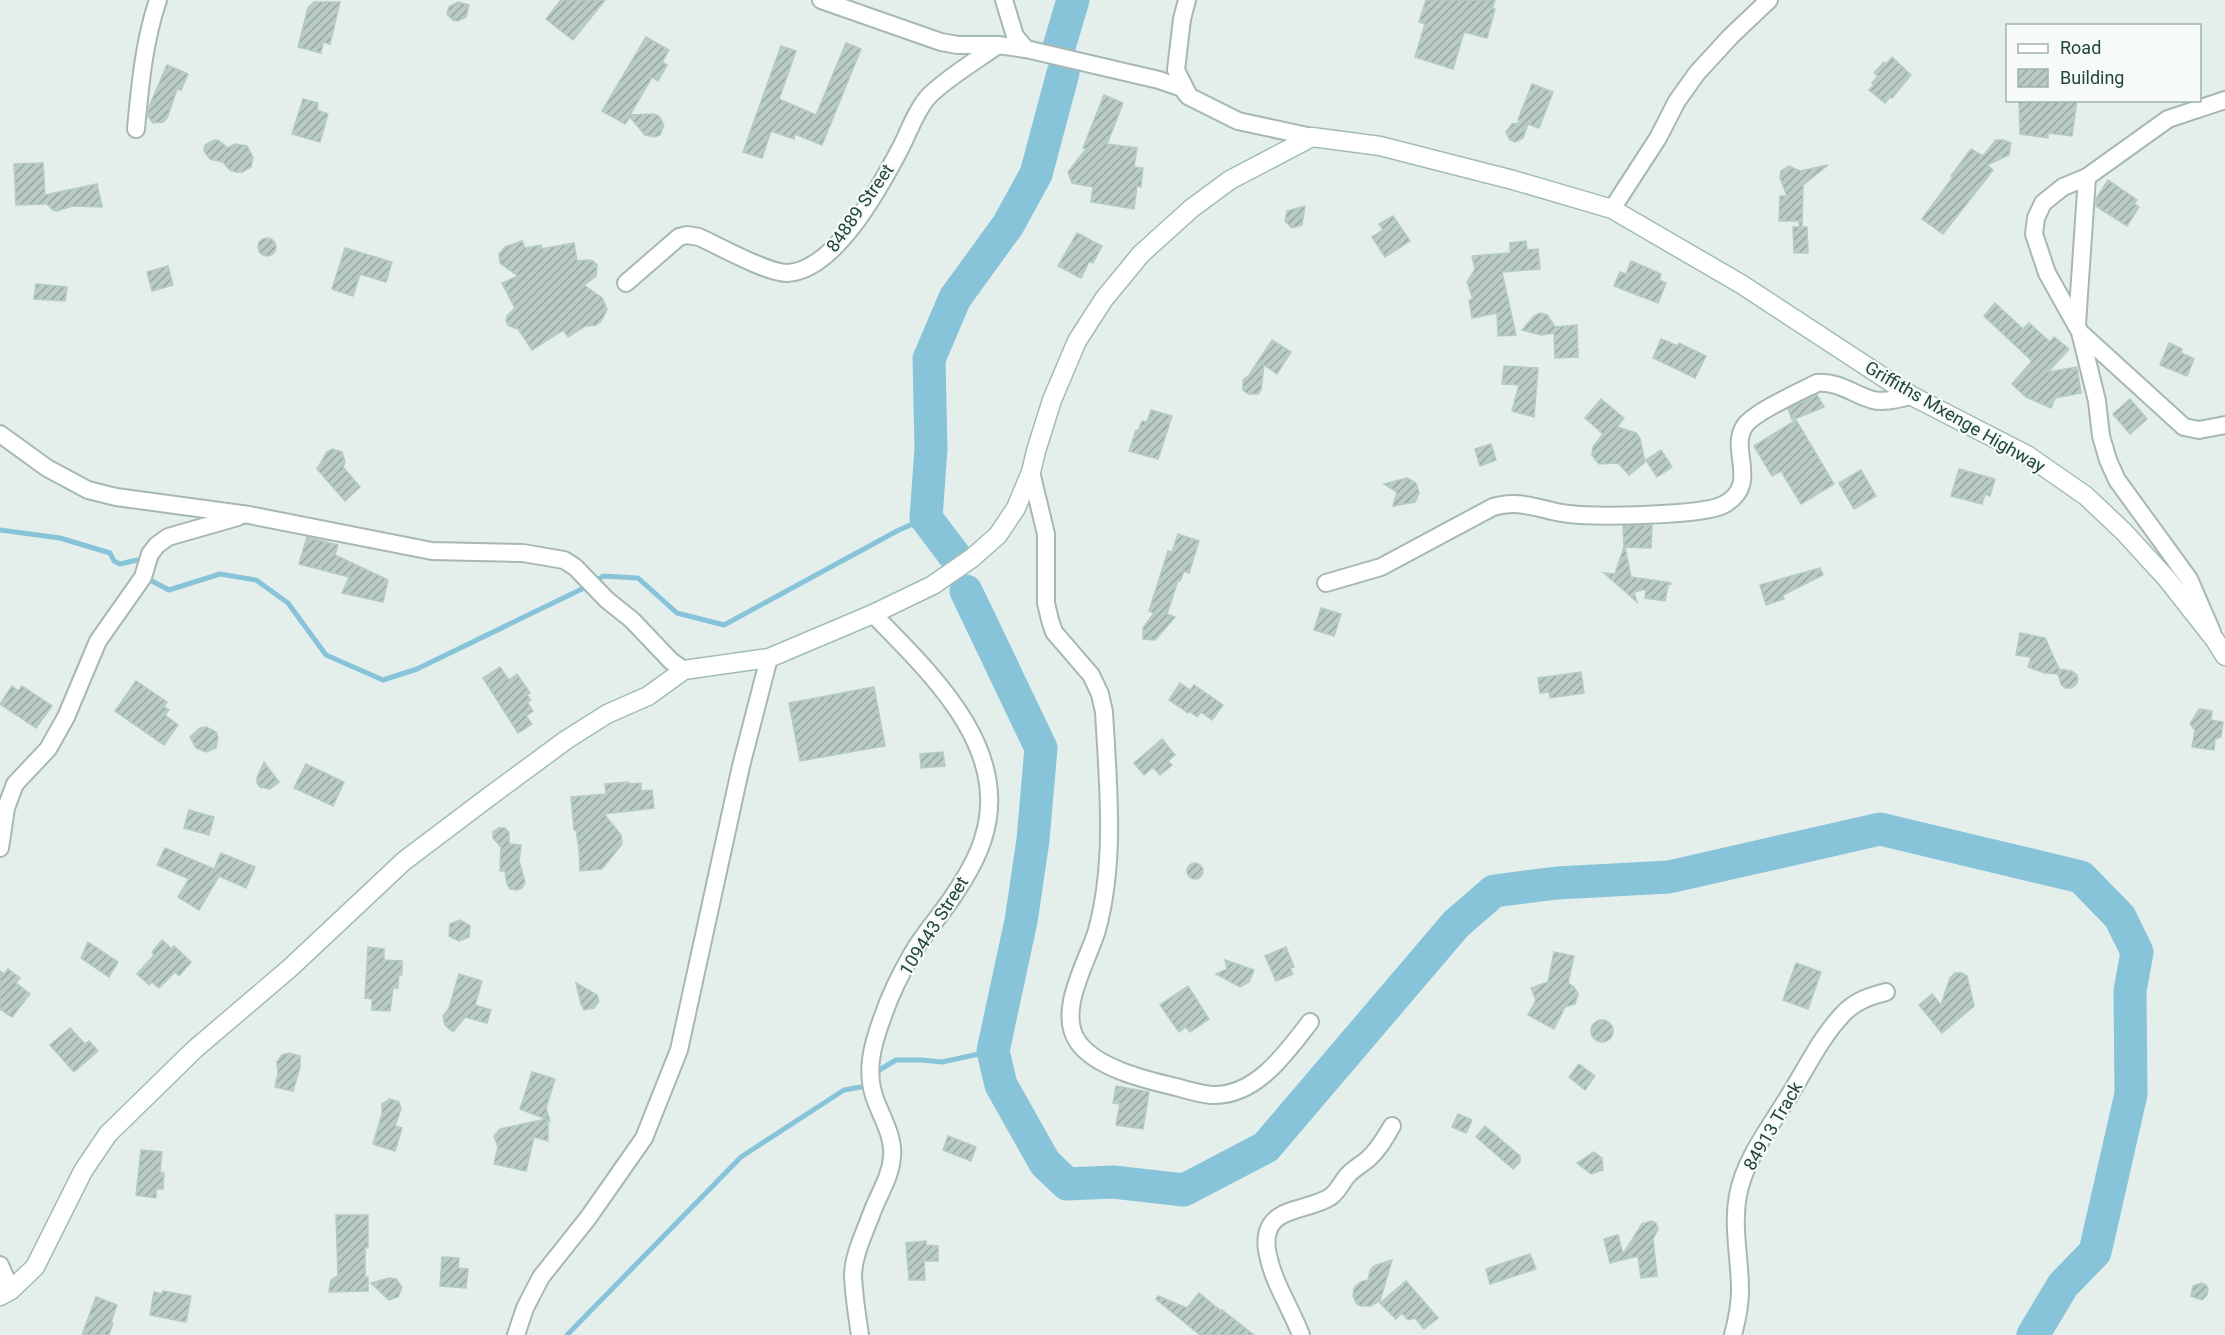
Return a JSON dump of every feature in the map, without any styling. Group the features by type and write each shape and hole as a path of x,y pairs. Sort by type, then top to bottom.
{"street":[{"path":"136,129 142,78 153,15 158,0"},
{"path":"821,0 941,42 1026,49 1159,80 1182,88 1188,96 1238,121 1312,137"},
{"path":"1004,0 1015,36 1026,49"},
{"path":"1187,0 1182,19 1176,70 1188,96"},
{"path":"1612,209 1658,138 1677,101 1697,73 1768,0"},
{"name":"84889 Street","path":"626,283 652,262 669,244 687,235 699,237 772,270 786,273 814,265 843,238 875,193 917,114 928,98 939,87 998,45"},
{"path":"2225,100 2168,120 2087,177 2063,188 2043,203 2036,218 2034,234 2047,273 2078,328 2184,427 2199,430 2225,425"},
{"path":"5,1293 35,1267 83,1171 108,1134 195,1049 290,968 405,861 566,740 607,714 648,696 684,670 768,658 873,614 933,585 972,558 998,535 1016,508 1031,472 1052,400 1077,341 1104,299 1141,254 1192,208 1230,180 1312,137"},
{"name":"Griffiths Mxenge Highway","path":"1312,137 1380,146 1513,180 1612,209 1741,284 1912,396 2027,455 2086,496 2124,532 2167,579 2225,656"},
{"path":"2087,177 2078,328 2097,401 2101,436 2117,480 2189,579 2215,640"},
{"path":"1326,583 1381,567 1504,503 1532,505 1568,514 1634,514 1709,510 1733,498 1740,488 1742,473 1740,434 1745,425 1762,412 1817,383 1825,382 1844,387 1875,401 1912,396"},
{"path":"0,434 47,468 88,490 116,498 249,515 432,551 523,553 564,560 575,567 607,600 632,620 671,661 684,670"},
{"path":"1031,472 1046,534 1046,603 1050,620 1054,632 1092,675 1104,712 1109,824 1108,860 1097,929 1071,1006 1072,1028 1078,1043 1100,1062 1122,1071 1174,1087 1212,1095 1232,1092 1262,1077 1280,1060 1310,1022"},
{"path":"0,848 6,808 15,784 48,749 66,717 98,641 143,577 150,554 168,537 215,522 249,515"},
{"name":"109443 Street","path":"860,1335 853,1275 857,1253 871,1213 888,1178 892,1154 890,1138 870,1084 871,1053 883,1015 912,953 953,896 978,852 984,836 989,786 981,756 966,722 925,668 873,614"},
{"path":"516,1335 525,1308 540,1277 588,1218 644,1138 679,1050 741,766 768,658"},
{"name":"84913 Track","path":"1733,1335 1739,1308 1740,1288 1735,1228 1738,1195 1744,1175 1757,1148 1822,1042 1843,1013 1869,996 1886,992"},
{"path":"1301,1335 1271,1266 1266,1240 1269,1228 1283,1214 1330,1197 1346,1176 1380,1148 1392,1125"},
{"path":"0,1265 5,1293"}],"building":[{"path":"561,0 605,0 573,40 546,19"},
{"path":"1426,0 1495,0 1492,9 1495,9 1487,38 1464,32 1453,69 1415,57 1425,24 1419,22"},
{"path":"314,2 340,2 330,44 323,42 321,53 298,47 308,8"},
{"path":"458,2 469,5 466,17 458,21 453,20 447,14 449,7"},
{"path":"646,37 669,50 662,62 667,65 658,81 652,77 630,115 654,114 659,116 664,125 660,135 655,137 645,135 630,117 625,124 602,111"},
{"path":"846,43 861,49 822,145 795,134 794,139 771,131 762,158 743,152 781,46 796,51 779,99 816,115"},
{"path":"1892,57 1911,75 1885,103 1869,90 1878,76 1874,73"},
{"path":"167,65 188,74 181,90 177,89 167,118 163,122 153,123 148,116 149,107"},
{"path":"1532,84 1553,92 1539,128 1528,124 1523,138 1515,142 1510,140 1506,132 1512,124 1523,122 1518,120"},
{"path":"1104,95 1123,103 1107,144 1137,148 1134,167 1143,168 1141,187 1137,186 1134,209 1091,202 1093,187 1072,183 1068,172 1086,149 1083,148"},
{"path":"303,99 318,103 317,110 328,114 320,142 292,134"},
{"path":"2019,102 2077,102 2072,136 2048,133 2048,138 2020,134"},
{"path":"214,140 228,148 235,144 247,146 253,157 251,167 242,172 236,172 230,170 223,162 210,159 204,151 205,145"},
{"path":"1996,140 2011,143 2009,155 1987,165 1993,170 1943,234 1922,219 1971,149 1983,156"},
{"path":"43,163 45,195 97,184 102,207 72,206 57,211 45,202 45,204 16,205 14,164"},
{"path":"1828,165 1803,185 1802,227 1807,227 1808,253 1794,253 1793,227 1800,227 1798,221 1779,221 1780,196 1787,196 1780,178 1781,171 1789,166 1800,171"},
{"path":"2108,180 2137,200 2134,204 2139,207 2127,226 2096,206 2096,199"},
{"path":"1305,206 1302,225 1292,228 1285,221 1287,211"},
{"path":"1393,216 1410,241 1385,257 1372,237 1383,230 1379,224"},
{"path":"1077,233 1102,246 1093,263 1089,262 1081,278 1058,266"},
{"path":"267,238 273,241 276,247 273,253 267,256 261,253 258,247 261,241"},
{"path":"522,241 525,248 541,245 542,249 574,243 577,261 593,261 597,265 596,276 584,285 602,298 605,304 607,310 601,321 596,325 585,326 568,337 563,330 532,350 518,329 509,326 506,321 507,316 515,308 502,283 518,276 500,263 499,254 505,247"},
{"path":"1526,241 1527,250 1538,249 1540,269 1502,272 1516,335 1498,336 1497,313 1472,318 1469,300 1473,299 1467,282 1475,269 1472,256 1510,253 1510,243"},
{"path":"345,248 392,262 386,282 360,274 353,296 332,289"},
{"path":"1631,261 1661,274 1659,280 1666,283 1658,303 1614,286 1620,272 1626,274"},
{"path":"168,266 173,285 152,291 147,272"},
{"path":"36,284 67,287 65,301 34,299"},
{"path":"1995,303 2023,329 2029,323 2050,342 2054,337 2069,349 2048,372 2077,367 2081,393 2055,398 2051,408 2026,397 2012,384 2032,361 1984,316"},
{"path":"1540,313 1547,315 1555,327 1577,325 1578,357 1555,358 1554,333 1541,335 1522,330 1534,316"},
{"path":"1661,339 1678,346 1679,343 1706,356 1695,378 1653,358"},
{"path":"1272,340 1291,352 1277,374 1264,365 1261,390 1258,394 1248,394 1243,390 1243,380 1249,375"},
{"path":"2169,343 2182,349 2181,353 2194,359 2187,376 2160,365"},
{"path":"1504,366 1538,368 1534,417 1512,411 1519,385 1502,384"},
{"path":"1817,395 1824,407 1792,420 1788,409"},
{"path":"1601,399 1624,418 1617,427 1636,433 1640,438 1645,462 1629,475 1618,463 1599,464 1592,455 1593,447 1603,434 1585,418"},
{"path":"2130,399 2147,419 2130,434 2113,414"},
{"path":"1151,410 1172,416 1158,459 1129,451 1136,430 1138,431 1142,421 1147,422"},
{"path":"1796,420 1834,484 1801,504 1781,471 1772,476 1754,446"},
{"path":"1491,444 1496,460 1480,466 1475,449"},
{"path":"332,449 342,452 345,462 343,467 360,487 345,501 317,469 327,452"},
{"path":"1661,450 1672,467 1657,477 1646,460"},
{"path":"1959,469 1995,479 1990,496 1985,494 1982,504 1951,496"},
{"path":"1861,470 1876,496 1854,509 1839,483"},
{"path":"1407,478 1416,483 1419,493 1415,502 1393,506 1397,492 1384,484"},
{"path":"1652,525 1651,548 1625,547 1631,577 1671,584 1668,585 1665,601 1645,598 1646,589 1634,592 1637,602 1604,573 1615,574 1624,547 1623,526"},
{"path":"1178,534 1199,541 1189,573 1184,571 1180,581 1178,580 1167,614 1175,617 1155,640 1143,639 1143,628 1154,613 1149,611 1168,551 1172,552"},
{"path":"307,537 338,545 335,555 388,580 383,602 342,593 349,577 299,564"},
{"path":"1820,568 1823,575 1783,595 1784,599 1766,605 1760,585"},
{"path":"1321,608 1341,614 1334,636 1314,630"},
{"path":"2020,633 2045,638 2059,669 2076,674 2078,679 2076,685 2065,688 2058,674 2045,673 2028,667 2031,657 2016,655"},
{"path":"500,667 509,680 517,674 530,693 527,695 531,700 527,702 533,711 526,716 532,724 518,733 483,678"},
{"path":"1581,672 1584,693 1550,698 1549,692 1540,693 1538,678"},
{"path":"136,681 167,702 164,707 169,710 165,715 178,725 164,745 115,711"},
{"path":"1180,683 1190,690 1194,685 1223,705 1212,720 1201,712 1197,717 1189,711 1188,713 1169,700"},
{"path":"12,686 18,691 22,686 52,706 36,728 0,704"},
{"path":"874,687 885,746 800,761 789,703"},
{"path":"2199,709 2212,711 2211,720 2223,722 2221,737 2215,739 2214,750 2192,747 2195,730 2190,724"},
{"path":"206,727 216,732 218,737 216,748 206,752 196,748 190,737 200,728"},
{"path":"1162,739 1175,755 1168,761 1172,765 1160,775 1153,767 1144,775 1134,763"},
{"path":"943,752 945,766 921,768 920,754"},
{"path":"264,762 279,782 270,789 260,787 257,783"},
{"path":"306,764 344,782 333,806 294,788"},
{"path":"629,782 629,784 641,783 641,791 652,790 654,808 604,814 621,835 622,844 602,869 580,871 571,797 606,794 605,784"},
{"path":"189,810 214,817 209,835 184,828"},
{"path":"499,828 505,828 509,833 509,844 521,845 519,861 525,882 522,888 517,890 510,889 505,871 500,871 501,847 493,838 493,832"},
{"path":"165,848 214,869 221,853 255,867 246,888 219,876 199,910 178,897 189,879 157,865"},
{"path":"1192,863 1198,863 1203,871 1201,877 1192,879 1187,874 1187,868"},
{"path":"460,920 470,926 469,937 459,941 449,936 450,924"},
{"path":"162,940 172,949 174,946 191,962 179,976 175,972 159,988 152,982 149,985 137,974 154,955 152,952"},
{"path":"88,942 118,962 109,977 81,958"},
{"path":"368,947 384,949 384,960 402,961 402,975 399,975 398,988 393,988 390,1011 372,1010 372,999 365,998"},
{"path":"1286,947 1294,967 1290,968 1293,974 1276,981 1265,956"},
{"path":"1554,952 1574,956 1568,983 1578,994 1575,1004 1565,1007 1554,1029 1528,1015 1536,1000 1531,988 1548,982"},
{"path":"1225,960 1254,970 1249,982 1240,987 1216,974 1227,969"},
{"path":"1796,963 1821,972 1808,1009 1783,1000"},
{"path":"8,969 20,978 16,983 30,994 12,1017 0,1009 0,971 4,974"},
{"path":"1955,973 1967,976 1974,1006 1942,1033 1919,1005 1932,994 1941,1005 1950,978"},
{"path":"459,974 482,981 475,1005 491,1010 487,1023 465,1017 453,1032 445,1025 443,1016 449,1008"},
{"path":"576,983 597,995 599,1001 594,1008 584,1010"},
{"path":"1188,986 1209,1019 1190,1032 1186,1027 1179,1032 1160,1005"},
{"path":"1602,1020 1610,1023 1613,1031 1610,1039 1602,1042 1594,1039 1591,1031 1594,1023"},
{"path":"70,1028 85,1044 89,1041 98,1051 74,1072 50,1045"},
{"path":"289,1053 300,1056 300,1067 293,1091 275,1087 278,1073 277,1062 282,1055"},
{"path":"1579,1064 1595,1076 1585,1090 1569,1077"},
{"path":"532,1072 555,1079 546,1108 550,1121 548,1120 548,1141 534,1137 526,1171 494,1164 498,1147 494,1136 500,1129 546,1119 520,1109"},
{"path":"1116,1086 1149,1092 1143,1129 1116,1125 1120,1104 1113,1103"},
{"path":"390,1099 399,1102 401,1109 395,1126 402,1128 395,1151 373,1144 382,1114 382,1104"},
{"path":"1458,1114 1472,1120 1466,1133 1452,1127"},
{"path":"1485,1126 1520,1156 1520,1162 1513,1169 1476,1137"},
{"path":"948,1136 976,1147 971,1161 943,1150"},
{"path":"141,1150 162,1152 160,1172 164,1173 163,1189 156,1189 156,1198 136,1195"},
{"path":"1594,1152 1602,1158 1603,1170 1591,1174 1577,1163"},
{"path":"336,1215 368,1215 365,1277 368,1277 368,1291 329,1292 331,1280 338,1276"},
{"path":"1651,1221 1656,1223 1658,1229 1653,1239 1657,1276 1641,1278 1638,1256 1610,1263 1604,1239 1618,1235 1623,1254 1642,1224"},
{"path":"926,1241 926,1245 938,1246 938,1261 924,1261 925,1280 909,1280 906,1243"},
{"path":"1530,1254 1536,1269 1490,1284 1486,1269"},
{"path":"442,1257 459,1258 458,1268 468,1269 466,1288 440,1286"},
{"path":"1392,1260 1380,1301 1370,1306 1357,1304 1353,1296 1354,1288 1368,1280 1374,1266"},
{"path":"389,1278 396,1279 402,1287 398,1297 389,1300 371,1283"},
{"path":"1406,1281 1438,1318 1424,1329 1415,1318 1408,1320 1402,1313 1396,1319 1380,1303"},
{"path":"2201,1283 2208,1289 2207,1295 2202,1300 2191,1296 2193,1286"},
{"path":"163,1291 191,1296 186,1322 150,1315 154,1292 162,1294"},
{"path":"1199,1293 1254,1335 1200,1335 1156,1299 1158,1296 1187,1308"},
{"path":"96,1297 117,1305 109,1335 82,1335"}],"waterway":[{"path":"1059,47 1073,0"},
{"path":"954,555 926,518 931,449 929,359 955,298 1008,225 1036,174 1063,73"},
{"path":"594,583 603,576 638,578 677,613 724,625 897,531 926,518"},
{"path":"0,530 60,538 110,553 114,561 120,564 137,560"},
{"path":"150,580 169,590 220,574 256,580 288,603 326,655 383,680 417,669 586,587"},
{"path":"966,591 1041,748 1033,840 1021,921 993,1051 1001,1085 1045,1163 1067,1184 1113,1182 1184,1190 1266,1147 1456,924 1494,891 1557,883 1669,877 1880,829 2081,877 2120,917 2137,952 2130,991 2131,1094 2095,1252 2063,1285 2033,1335"},
{"path":"876,1072 896,1060 942,1062 993,1051"},
{"path":"567,1335 741,1157 844,1090 861,1087"}]}
